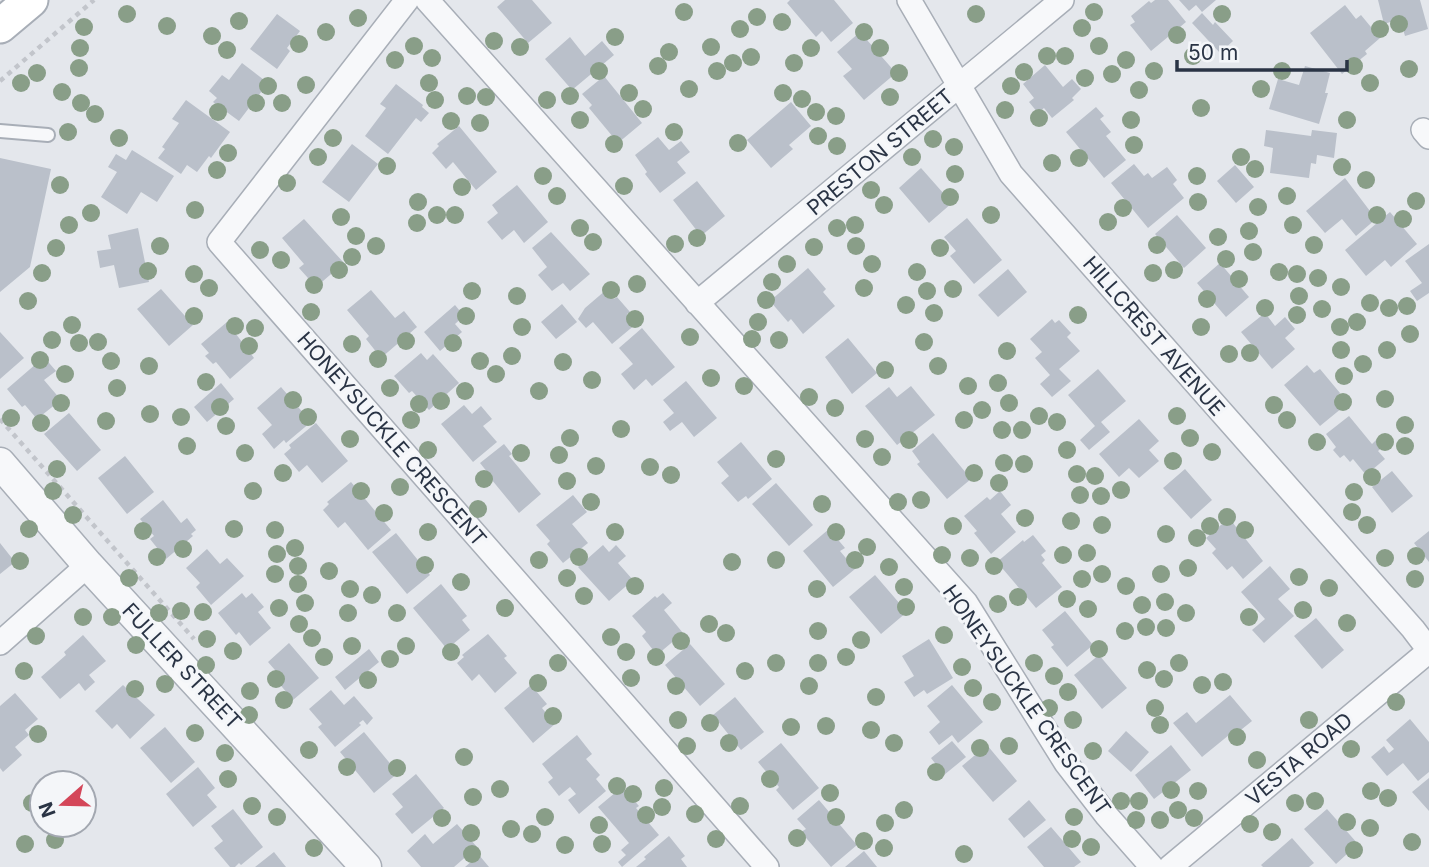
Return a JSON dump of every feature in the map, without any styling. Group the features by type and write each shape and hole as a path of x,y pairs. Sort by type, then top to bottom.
{"main road":[{"path":"0,26 31,0"}],"street":[{"name":"HONEYSUCKLE CRESCENT","path":"407,0 219,242 767,867"},
{"name":"HONEYSUCKLE CRESCENT","path":"427,0 966,603 1066,763 1107,816 1152,867"},
{"name":"HILLCREST AVENUE","path":"909,0 1011,174 1413,628 1429,650"},
{"name":"PRESTON STREET","path":"697,303 1062,0"},
{"name":"FULLER STREET","path":"0,463 88,565 366,867"},
{"path":"0,643 88,565"},
{"name":"VESTA ROAD","path":"1170,867 1429,650"}],"lane":[{"path":"0,131 48,135"}],"path":[{"path":"0,81 94,0"}],"building":[{"path":"505,0 532,0 552,23 528,43 497,7"},
{"path":"790,0 834,0 853,23 831,42 822,31 816,37 787,3"},
{"path":"1155,0 1168,0 1186,22 1151,51 1130,25 1135,22 1131,16 1149,1 1151,3"},
{"path":"1179,0 1216,0 1202,12 1196,5 1189,11"},
{"path":"1378,0 1420,0 1428,29 1405,36 1400,19 1384,24"},
{"path":"1345,5 1356,19 1361,15 1380,38 1365,51 1367,54 1342,74 1310,33"},
{"path":"1202,13 1233,41 1220,53 1192,23"},
{"path":"277,14 300,31 287,48 290,51 277,69 250,49"},
{"path":"860,32 896,73 864,100 843,76 852,69 837,52"},
{"path":"570,37 585,56 602,41 614,55 572,90 545,59"},
{"path":"242,63 268,83 239,121 213,102 217,98 209,91 222,75 229,80"},
{"path":"1045,65 1063,87 1072,79 1081,89 1072,98 1074,100 1052,118 1044,108 1038,113 1029,102 1034,98 1023,84"},
{"path":"1305,66 1330,73 1325,93 1328,93 1319,124 1269,109 1278,79 1299,85"},
{"path":"604,76 642,123 618,143 589,108 592,105 582,94"},
{"path":"396,84 429,113 421,122 416,118 388,154 365,136 386,108 380,104"},
{"path":"186,100 230,132 197,172 187,165 181,174 158,158 165,149 162,147 179,123 172,119"},
{"path":"791,102 811,126 789,145 793,149 771,168 747,140"},
{"path":"1096,107 1104,116 1100,119 1111,132 1106,136 1126,160 1104,178 1066,132"},
{"path":"459,126 497,172 476,190 453,162 446,169 432,153 439,146 437,144"},
{"path":"1266,130 1311,136 1312,130 1337,133 1334,158 1317,155 1316,164 1311,163 1309,178 1270,173 1273,148 1264,146"},
{"path":"658,137 669,150 681,141 690,152 677,162 686,173 660,193 635,155"},
{"path":"352,144 378,164 349,202 322,182"},
{"path":"132,150 174,176 157,202 141,192 127,214 101,197 117,172 108,167 116,154 126,160"},
{"path":"0,158 51,169 30,267 0,292"},
{"path":"1134,164 1144,176 1148,173 1152,178 1167,167 1177,180 1173,184 1184,198 1148,228 1111,183"},
{"path":"1235,165 1254,187 1236,203 1217,181"},
{"path":"921,168 952,203 929,223 899,188"},
{"path":"1345,178 1376,219 1356,236 1342,219 1325,233 1306,211"},
{"path":"697,181 725,216 701,236 673,200"},
{"path":"517,185 548,222 524,243 514,230 502,240 487,222 498,213 492,205"},
{"path":"1390,212 1417,244 1391,267 1385,260 1366,276 1345,250"},
{"path":"1177,215 1206,248 1184,268 1155,234"},
{"path":"967,218 1002,260 974,284 950,256 956,251 944,237"},
{"path":"304,219 344,263 316,287 299,268 304,264 282,238"},
{"path":"138,228 149,282 119,288 114,265 100,268 97,251 111,249 108,235"},
{"path":"551,232 590,274 570,291 563,283 552,291 538,275 547,267 532,248"},
{"path":"1429,244 1429,293 1417,301 1410,291 1422,283 1405,261"},
{"path":"1220,263 1249,297 1226,317 1197,283"},
{"path":"808,268 826,289 823,292 835,306 803,334 791,319 788,322 770,301"},
{"path":"1008,269 1027,292 998,317 978,295"},
{"path":"161,289 193,325 169,346 137,309"},
{"path":"371,290 395,318 404,311 417,327 381,358 366,339 369,336 347,310"},
{"path":"606,290 614,299 617,297 636,324 612,344 593,322 586,328 578,319 585,308"},
{"path":"562,304 577,322 556,339 541,322"},
{"path":"455,305 464,316 455,324 462,332 440,351 424,332"},
{"path":"1265,313 1275,326 1285,317 1295,329 1285,338 1295,349 1272,369 1241,332"},
{"path":"1052,319 1055,323 1059,320 1071,333 1067,337 1080,351 1059,369 1071,381 1052,397 1040,384 1050,375 1035,358 1042,352 1030,339"},
{"path":"227,322 254,358 230,379 216,362 213,364 205,356 209,353 201,344"},
{"path":"642,328 675,367 652,386 646,379 634,390 621,374 633,364 619,348"},
{"path":"0,332 24,358 0,379"},
{"path":"848,338 877,373 852,394 825,357"},
{"path":"421,353 427,360 433,354 459,383 429,410 394,376"},
{"path":"44,357 56,371 44,380 61,400 37,419 25,405 22,407 7,389"},
{"path":"1307,365 1314,373 1320,369 1340,393 1334,399 1342,408 1320,426 1284,385"},
{"path":"1098,369 1126,401 1101,422 1110,432 1089,450 1080,440 1095,426 1068,395"},
{"path":"686,381 717,418 694,437 682,422 670,431 663,422 674,413 663,400"},
{"path":"221,383 234,399 207,422 194,407"},
{"path":"911,386 935,415 897,445 865,406 889,387 897,397"},
{"path":"281,387 311,422 286,443 284,440 274,449 262,434 272,425 257,408"},
{"path":"464,405 472,414 481,406 492,419 483,426 497,442 473,462 441,424"},
{"path":"69,413 101,450 77,471 44,434"},
{"path":"1349,416 1372,444 1377,439 1383,447 1378,451 1385,459 1366,475 1353,459 1350,462 1344,455 1340,458 1326,434"},
{"path":"1139,419 1159,441 1149,450 1159,461 1139,478 1129,468 1119,477 1099,454"},
{"path":"316,423 348,461 322,483 307,465 299,472 284,454 291,448 289,445"},
{"path":"933,433 971,479 947,499 917,464 920,462 912,451"},
{"path":"741,442 772,479 748,499 746,496 738,502 721,483 729,476 717,462"},
{"path":"504,444 512,454 509,456 541,494 519,513 480,463"},
{"path":"125,456 154,492 127,514 98,478"},
{"path":"1185,469 1212,500 1191,519 1163,488"},
{"path":"1392,471 1413,496 1392,513 1372,487"},
{"path":"351,482 391,530 368,550 345,522 338,528 323,510 329,504 327,502"},
{"path":"776,483 813,525 789,546 752,504"},
{"path":"1000,491 1011,505 1001,514 1016,532 991,554 964,516 987,497 990,500"},
{"path":"573,495 587,512 572,524 588,543 563,563 547,544 550,541 536,525"},
{"path":"163,500 181,523 187,518 196,530 191,534 193,536 166,559 150,539 154,536 140,519"},
{"path":"1229,518 1263,561 1243,579 1232,566 1227,570 1212,553 1216,549 1206,538"},
{"path":"829,529 845,548 840,551 855,569 833,587 803,551"},
{"path":"1429,531 1429,562 1414,543"},
{"path":"396,533 430,575 407,594 372,552"},
{"path":"1033,535 1046,551 1041,555 1045,560 1042,563 1062,587 1036,608 997,562"},
{"path":"0,543 15,562 0,574"},
{"path":"603,545 609,552 616,545 626,556 618,563 633,580 609,601 578,567"},
{"path":"207,549 220,564 227,558 244,576 211,605 196,587 200,583 186,568"},
{"path":"1270,566 1290,589 1278,599 1294,616 1264,643 1252,630 1265,619 1241,592"},
{"path":"875,575 907,612 881,634 849,597"},
{"path":"441,584 467,616 462,620 470,630 447,649 413,608"},
{"path":"242,593 246,598 252,593 264,607 258,612 271,628 250,646 239,632 236,635 218,613"},
{"path":"663,593 672,603 664,610 683,633 657,655 642,636 646,632 632,616 655,596 657,598"},
{"path":"1065,611 1093,645 1067,667 1042,630"},
{"path":"1316,618 1344,650 1322,669 1294,636"},
{"path":"488,634 507,656 504,658 517,673 495,693 479,674 472,681 457,663 464,657 462,655"},
{"path":"83,635 106,661 89,675 95,682 85,691 79,683 60,699 41,677 66,655 64,652"},
{"path":"929,639 953,678 927,694 924,690 914,697 904,682 914,676 902,656"},
{"path":"289,643 319,678 293,700 277,681 281,677 268,662"},
{"path":"690,644 725,684 700,706 665,665"},
{"path":"369,649 379,662 345,690 335,677"},
{"path":"1099,655 1127,688 1102,709 1074,675"},
{"path":"123,685 155,715 130,739 117,724 112,729 95,711"},
{"path":"531,685 547,704 542,708 555,724 533,743 504,708"},
{"path":"952,685 983,722 958,743 952,735 939,745 929,732 940,722 927,706"},
{"path":"331,690 344,705 354,696 373,718 367,725 363,720 359,723 361,725 335,747 318,727 322,724 309,709"},
{"path":"15,693 38,719 25,730 29,735 15,747 22,755 3,772 0,768 0,706"},
{"path":"1230,695 1252,721 1202,757 1173,723 1187,712 1196,723"},
{"path":"735,697 764,732 741,750 713,715"},
{"path":"1410,719 1429,742 1429,772 1418,781 1403,763 1387,776 1371,757 1384,746 1389,753 1394,749 1386,740"},
{"path":"165,727 195,762 171,783 140,748"},
{"path":"1126,731 1149,752 1131,772 1108,751"},
{"path":"364,732 398,773 374,793 340,752"},
{"path":"577,735 592,754 586,759 600,775 596,779 606,791 579,814 568,800 576,794 570,787 559,796 548,782 553,778 542,764"},
{"path":"952,741 966,757 944,775 931,758"},
{"path":"781,743 819,788 793,810 776,790 779,787 758,762"},
{"path":"987,745 1017,781 993,802 962,766"},
{"path":"1171,745 1191,770 1154,799 1135,775"},
{"path":"198,767 215,788 207,795 217,807 193,827 166,794"},
{"path":"416,774 444,808 412,834 395,814 403,807 392,794"},
{"path":"1429,778 1429,811 1412,792"},
{"path":"622,787 659,835 622,867 618,862 626,855 621,850 629,843 598,807"},
{"path":"819,800 857,845 831,867 801,832 806,829 797,819"},
{"path":"1029,800 1046,820 1024,838 1008,819"},
{"path":"233,809 263,847 241,865 239,863 230,867 214,848 223,841 211,826"},
{"path":"1327,809 1358,844 1336,864 1304,829"},
{"path":"457,824 477,847 454,867 421,867 407,851 425,834 433,844"},
{"path":"1051,827 1081,862 1074,867 1044,867 1027,847"},
{"path":"669,836 685,856 681,859 687,867 636,867 646,859 644,857"},
{"path":"1292,838 1314,863 1309,867 1261,865"},
{"path":"864,851 877,867 845,867"},
{"path":"274,852 286,867 255,867"},
{"path":"479,855 489,867 465,867"}]}
